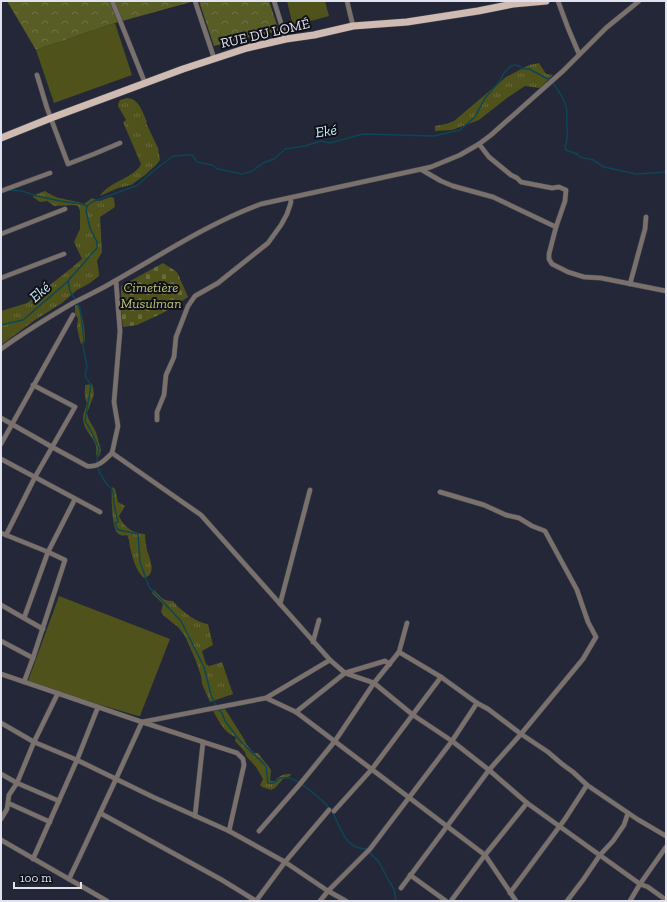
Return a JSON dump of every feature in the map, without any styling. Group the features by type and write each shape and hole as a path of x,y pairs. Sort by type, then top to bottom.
{"main road":[{"name":"RUE DU LOMÉ","path":"1,138 144,83 247,48 353,26 407,22 478,11 512,3 546,1"}],"street":[{"path":"196,1 214,58"},
{"path":"274,1 286,39"},
{"path":"347,1 353,26"},
{"path":"558,1 579,54"},
{"path":"1,349 73,303 116,281 195,235 244,210 261,204 431,168 460,155 479,144 490,135 554,79 606,28 639,1"},
{"path":"114,3 144,83"},
{"path":"37,75 68,164 120,143"},
{"path":"479,144 489,157 521,182 552,188 559,187 566,190 565,201 549,254 549,259 552,264 568,272 584,277 601,278 666,291"},
{"path":"421,170 453,186 492,197 556,227"},
{"path":"1,191 50,173"},
{"path":"157,420 157,412 164,395 166,375 174,357 176,337 188,306 195,296 218,283 268,242 281,225 287,214 291,202 290,198"},
{"path":"1,234 65,209"},
{"path":"630,284 645,229 646,217"},
{"path":"1,278 64,254"},
{"path":"1,418 87,466 91,467 99,464 112,453 118,426 114,402 120,331 116,281"},
{"path":"1,444 73,315"},
{"path":"24,682 65,560 3,534 75,408 34,385"},
{"path":"112,453 201,515 313,642 344,673 374,683 489,770 527,803 640,884 648,887 666,900"},
{"path":"1,459 100,512"},
{"path":"280,604 310,490"},
{"path":"401,888 448,827 489,770 583,659 596,637 588,622 577,590 545,531 532,526 519,518 506,515 484,504 440,492"},
{"path":"24,618 48,552 75,499"},
{"path":"1,604 43,629"},
{"path":"313,642 319,620"},
{"path":"259,831 335,741 374,683 399,652 407,623"},
{"path":"1,641 33,658"},
{"path":"399,652 442,677 548,752 587,785 628,814 666,836"},
{"path":"142,722 266,698 330,660"},
{"path":"296,712 344,673 385,661 390,664"},
{"path":"1,674 237,753 243,759 244,765 229,831"},
{"path":"100,813 222,880 256,901 285,862 331,811 372,769 442,677"},
{"path":"1,819 7,809 9,795 17,783 34,742 58,693"},
{"path":"266,698 296,712 485,855 516,901"},
{"path":"320,901 368,851 452,741 477,703"},
{"path":"33,859 77,760 98,707"},
{"path":"69,879 142,722"},
{"path":"1,723 34,742 77,760 152,797 229,831 285,862 328,891 346,901"},
{"path":"195,816 203,742"},
{"path":"1,774 17,783 59,801"},
{"path":"510,893 571,810 587,785"},
{"path":"8,803 50,822"},
{"path":"451,901 485,855 527,803"},
{"path":"567,901 600,855 613,841 624,825 628,814"},
{"path":"1,840 107,901"},
{"path":"630,901 666,847"},
{"path":"410,875 446,901"}],"green space":[{"path":"7,1 191,2 115,23 36,50"},
{"path":"199,1 269,1 278,31 214,46"},
{"path":"287,1 325,1 329,16 293,26"},
{"path":"115,23 132,75 54,103 36,50"},
{"path":"539,63 546,74 553,75 540,88 525,86 479,120 452,130 435,131 435,126 454,121 506,77 529,65"},
{"path":"127,98 135,100 142,110 147,122 146,123 158,148 160,160 145,175 131,185 118,188 100,196 109,187 133,173 141,164 123,122 126,120 118,106 120,100"},
{"path":"45,191 61,199 84,204 92,198 99,201 111,197 114,198 115,207 100,217 102,252 97,261 99,276 77,290 62,303 35,320 1,345 1,311 27,303 82,259 74,242 80,229 80,211 78,206 54,206 47,201 40,202 33,197 34,195"},
{"name":"Cimetière Musulman","path":"163,263 177,272 188,297 163,313 137,325 123,327 121,311 121,286"},
{"path":"77,305 82,317 85,332 85,341 81,344 77,327 78,319 75,313 75,306"},
{"path":"92,384 94,395 87,413 88,418 96,432 101,450 99,457 96,455 95,443 83,422 83,414 87,403 85,397 85,385"},
{"path":"112,487 115,489 118,502 125,506 119,516 123,523 136,533 145,534 146,546 152,566 150,574 144,578 139,573 134,562 127,535 119,535 116,531 112,510"},
{"path":"154,590 160,597 173,601 194,619 208,624 213,645 202,651 206,664 209,666 222,662 233,694 210,702 202,684 196,661 185,636 178,627 161,612 163,604 152,593"},
{"path":"59,596 170,639 140,716 74,697 28,681"},
{"path":"225,709 246,744 254,753 258,753 271,770 271,781 275,781 282,775 291,774 283,779 275,788 271,790 260,785 263,779 256,767 235,741 236,737 225,730 213,711"}],"waterway":[{"name":"Eké","path":"1,325 23,320 66,283 97,248 97,242 90,228 86,211 87,206 92,202 138,185 173,156 192,155 197,162 212,165 218,169 242,174 252,171 263,163 274,159 285,149 305,146 321,141 330,143 363,134 434,136 460,130 475,117 485,98 511,66 515,65 523,69 529,69 550,80"},
{"name":"Eké","path":"553,83 562,97 567,110 568,135 565,146 566,150 577,154 580,157 593,160 604,167 636,174 666,172"},
{"path":"9,190 22,191 37,196 87,206"},
{"path":"68,281 70,291 80,308 84,340 83,346 87,366 85,376 91,385 85,421 99,448 97,459 99,472 113,492 118,522 115,523 117,529 138,534 140,562 149,587 181,621 204,667 211,695 216,706"},
{"path":"218,709 241,742 266,766 268,783 276,782 280,778 290,778 301,784 318,797 330,809 347,841 359,848 367,849"},
{"path":"369,852 379,862 394,889 396,901"}]}
